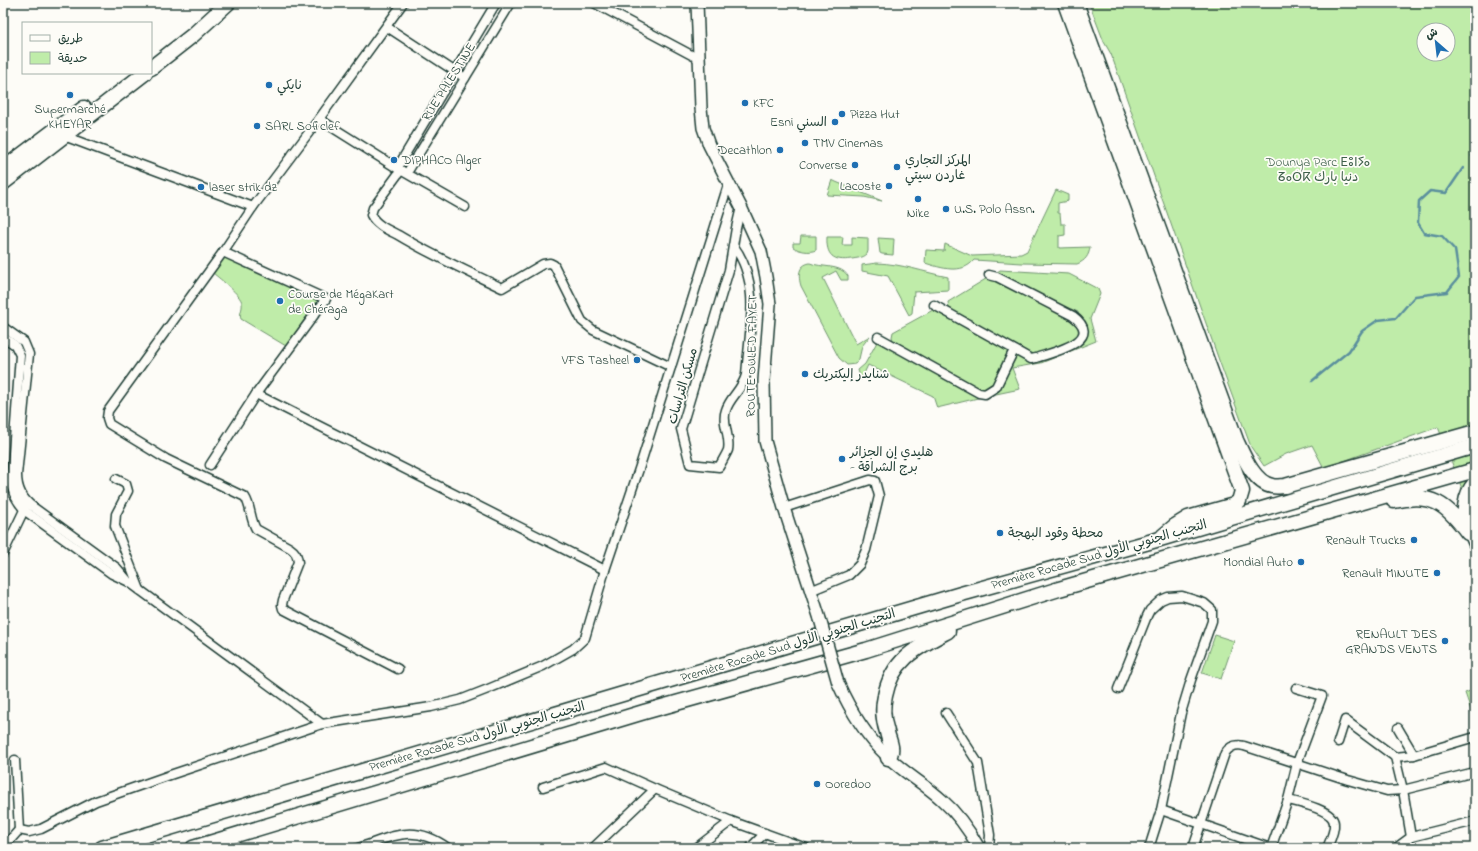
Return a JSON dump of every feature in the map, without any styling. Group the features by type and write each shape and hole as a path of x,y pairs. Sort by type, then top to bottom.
{"highway":[{"path":"152,57 216,3"},
{"path":"152,67 193,35 228,3"},
{"path":"1065,3 1200,358 1245,460 1258,478 1264,484 1273,487 1285,486 1475,432"},
{"path":"1076,3 1200,358 1241,488 1242,495 1239,501 1234,505 1196,515 1181,521 1160,539"},
{"path":"3,169 130,74"},
{"path":"3,183 144,74"},
{"name":"Première Rocade Sud التجنب الجنوبي الأول","path":"102,848 960,594 1160,539 1475,446"},
{"name":"Première Rocade Sud التجنب الجنوبي الأول","path":"193,848 637,715 866,650 1067,586 1475,470"},
{"path":"1468,533 1464,510 1467,496 1475,483"},
{"path":"1221,543 1401,500 1421,498 1441,504 1448,509 1455,515 1468,533"},
{"path":"888,758 892,750 883,717 884,701 887,683 895,668 915,649 976,615"}],"main road":[{"name":"ROUTE OULED FAYET","path":"697,3 703,128 709,145 728,185 741,207 761,251 766,277 770,304 764,381 765,441 784,508 820,619 838,683 858,720 877,746 888,758 942,799 954,810 966,826 979,848"}],"street":[{"path":"398,669 283,609 283,600 298,562 297,556 295,551 256,529 253,524 248,501 245,497 166,459 109,424 107,418 108,411 223,252 253,207 387,27 403,3"},
{"name":"RUE PALESTINE","path":"402,170 455,71 496,3"},
{"name":"RUE PALESTINE","path":"402,170 465,78 511,3"},
{"path":"594,3 699,59"},
{"path":"387,27 465,78"},
{"path":"319,119 465,207"},
{"path":"64,136 253,207"},
{"path":"402,170 373,208 371,215 373,219 381,225 422,250 502,288 543,264 550,263 554,265 582,321 594,330 671,367"},
{"path":"19,830 29,832 42,828 96,801 322,724 431,707 460,700 560,657 573,649 585,638 605,570 640,466 728,185"},
{"name":"مسكن التراسات","path":"733,245 745,264 751,296 752,321 746,375 744,384 730,401 726,410 724,420 728,450 719,466 690,464 681,429 729,270 733,245 736,228 741,207"},
{"path":"210,465 256,394 326,299 223,252"},
{"path":"934,305 1027,357 1036,358 1079,342 1083,336 1082,327 1073,316 997,277 989,275"},
{"path":"3,327 24,342 29,354 17,475 18,486 22,496 33,507 117,568 129,582"},
{"path":"3,337 15,345 20,355 11,481 16,499 24,510 112,574 129,582 322,724"},
{"path":"878,337 985,394 996,387 1014,350"},
{"path":"256,394 605,570"},
{"path":"116,479 127,486 128,491 116,514 115,526 140,590"},
{"path":"784,508 870,480 875,481 877,485 879,496 866,550 860,564 850,575 810,591"},
{"path":"3,554 24,510"},
{"path":"1468,533 1475,548"},
{"path":"1118,689 1147,616 1155,604 1161,600 1175,596 1196,600 1210,607 1213,614 1212,621 1183,706 1161,810 1149,848"},
{"path":"1161,810 1271,848 1288,800 1297,763 1322,696 1296,688"},
{"path":"946,713 978,763 990,835 989,848"},
{"path":"1338,742 1345,720 1395,757 1403,790 1411,837"},
{"path":"1398,728 1414,755"},
{"path":"1395,757 1414,755 1475,738"},
{"path":"1193,848 1225,753 1231,746 1244,746 1348,780 1387,791 1403,790 1475,772"},
{"path":"3,844 11,839 19,830 14,760"},
{"path":"543,787 606,767 731,821 806,848"},
{"path":"593,848 654,789"},
{"path":"1288,800 1331,815 1334,825 1328,848"},
{"path":"696,848 731,821"},
{"path":"1396,848 1411,837 1475,821"},
{"path":"358,848 398,835 411,833 423,834 433,838 448,848"},
{"path":"750,848 765,833"}],"green space":[{"name":"Dounya Parc ⴹⵓⵏⵢⴰ ⵒⴰⵔⴽ دنيا بارك","path":"1089,3 1475,3 1475,522 1438,427 1324,468 1312,445 1286,454 1264,466 1251,447 1111,54 1104,42"},
{"path":"832,180 882,201 864,197 827,195"},
{"path":"1056,190 1068,195 1068,201 1058,203 1058,213 1060,213 1061,224 1065,224 1065,235 1059,236 1059,248 1090,247 1088,256 1080,263 1022,263 974,260 964,268 951,269 925,263 926,250 944,251 945,244 972,256 1021,254 1027,251"},
{"path":"801,236 816,236 816,250 804,251 793,247 793,243 800,243"},
{"path":"827,237 843,237 842,245 852,245 852,237 868,238 867,254 862,257 845,260 835,258 829,253"},
{"path":"878,238 894,239 893,255 880,253"},
{"name":"Course de MégaKart de Chéraga","path":"224,256 318,300 286,346 241,319 241,300 230,287 213,273"},
{"path":"810,263 836,268 845,272 848,276 848,280 841,280 836,271 823,278 856,344 870,336 862,346 859,359 855,364 847,365 839,358 801,286 799,275 801,269 806,264"},
{"path":"877,263 904,267 948,277 948,290 914,292 912,313 909,315 888,276 862,271 862,265"},
{"path":"1000,270 1069,274 1098,289 1100,294 1090,319 1096,341 1041,363 1012,368 1020,389 996,394 1016,357 1018,356 1031,363 1035,363 1080,345 1084,340 1082,320 1078,312 1071,309 1070,311 996,273"},
{"path":"989,277 1075,322 1078,331 1076,338 1033,355 949,309 948,302"},
{"path":"933,310 1011,350 1000,375 991,386 980,390 893,341 893,332"},
{"path":"877,342 982,397 937,408 933,396 868,365 861,380 858,370 865,364"},
{"path":"1215,635 1234,641 1221,679 1202,673"},
{"path":"1475,689 1475,722 1465,693"}],"waterway":[{"path":"1472,156 1473,152"},
{"path":"1312,381 1349,351 1362,331 1378,320 1396,318 1415,296 1447,292 1459,277 1455,250 1442,236 1424,233 1418,223 1419,201 1430,191 1446,193 1463,168"}],"place":[{"name":"نايكي","path":"269,85"},
{"name":"Supermarché KHEYAR","path":"70,95"},
{"name":"KFC","path":"745,103"},
{"name":"Pizza Hut","path":"842,114"},
{"name":"Esni السني","path":"835,122"},
{"name":"SARL Soficlef","path":"257,126"},
{"name":"TMV Cinemas","path":"805,143"},
{"name":"Decathlon","path":"780,150"},
{"name":"DIPHACO Alger","path":"394,160"},
{"name":"Converse","path":"855,165"},
{"name":"المركز التجاري غاردن سيتي","path":"897,167"},
{"name":"Lacoste","path":"889,186"},
{"name":"laser strik dz","path":"201,187"},
{"name":"Nike","path":"918,199"},
{"name":"U.S. Polo Assn.","path":"946,209"},
{"name":"Course de MégaKart de Chéraga","path":"280,301"},
{"name":"VFS Tasheel","path":"637,360"},
{"name":"شنايدر إليكتريك","path":"805,374"},
{"name":"هليدي إن الجزائر - برج الشراقة","path":"842,459"},
{"name":"محطة وقود البهجة","path":"1000,533"},
{"name":"Renault Trucks","path":"1414,540"},
{"name":"Mondial Auto","path":"1301,562"},
{"name":"Renault MINUTE","path":"1437,573"},
{"name":"RENAULT DES GRANDS VENTS","path":"1445,641"},
{"name":"Ooredoo","path":"817,784"}]}
